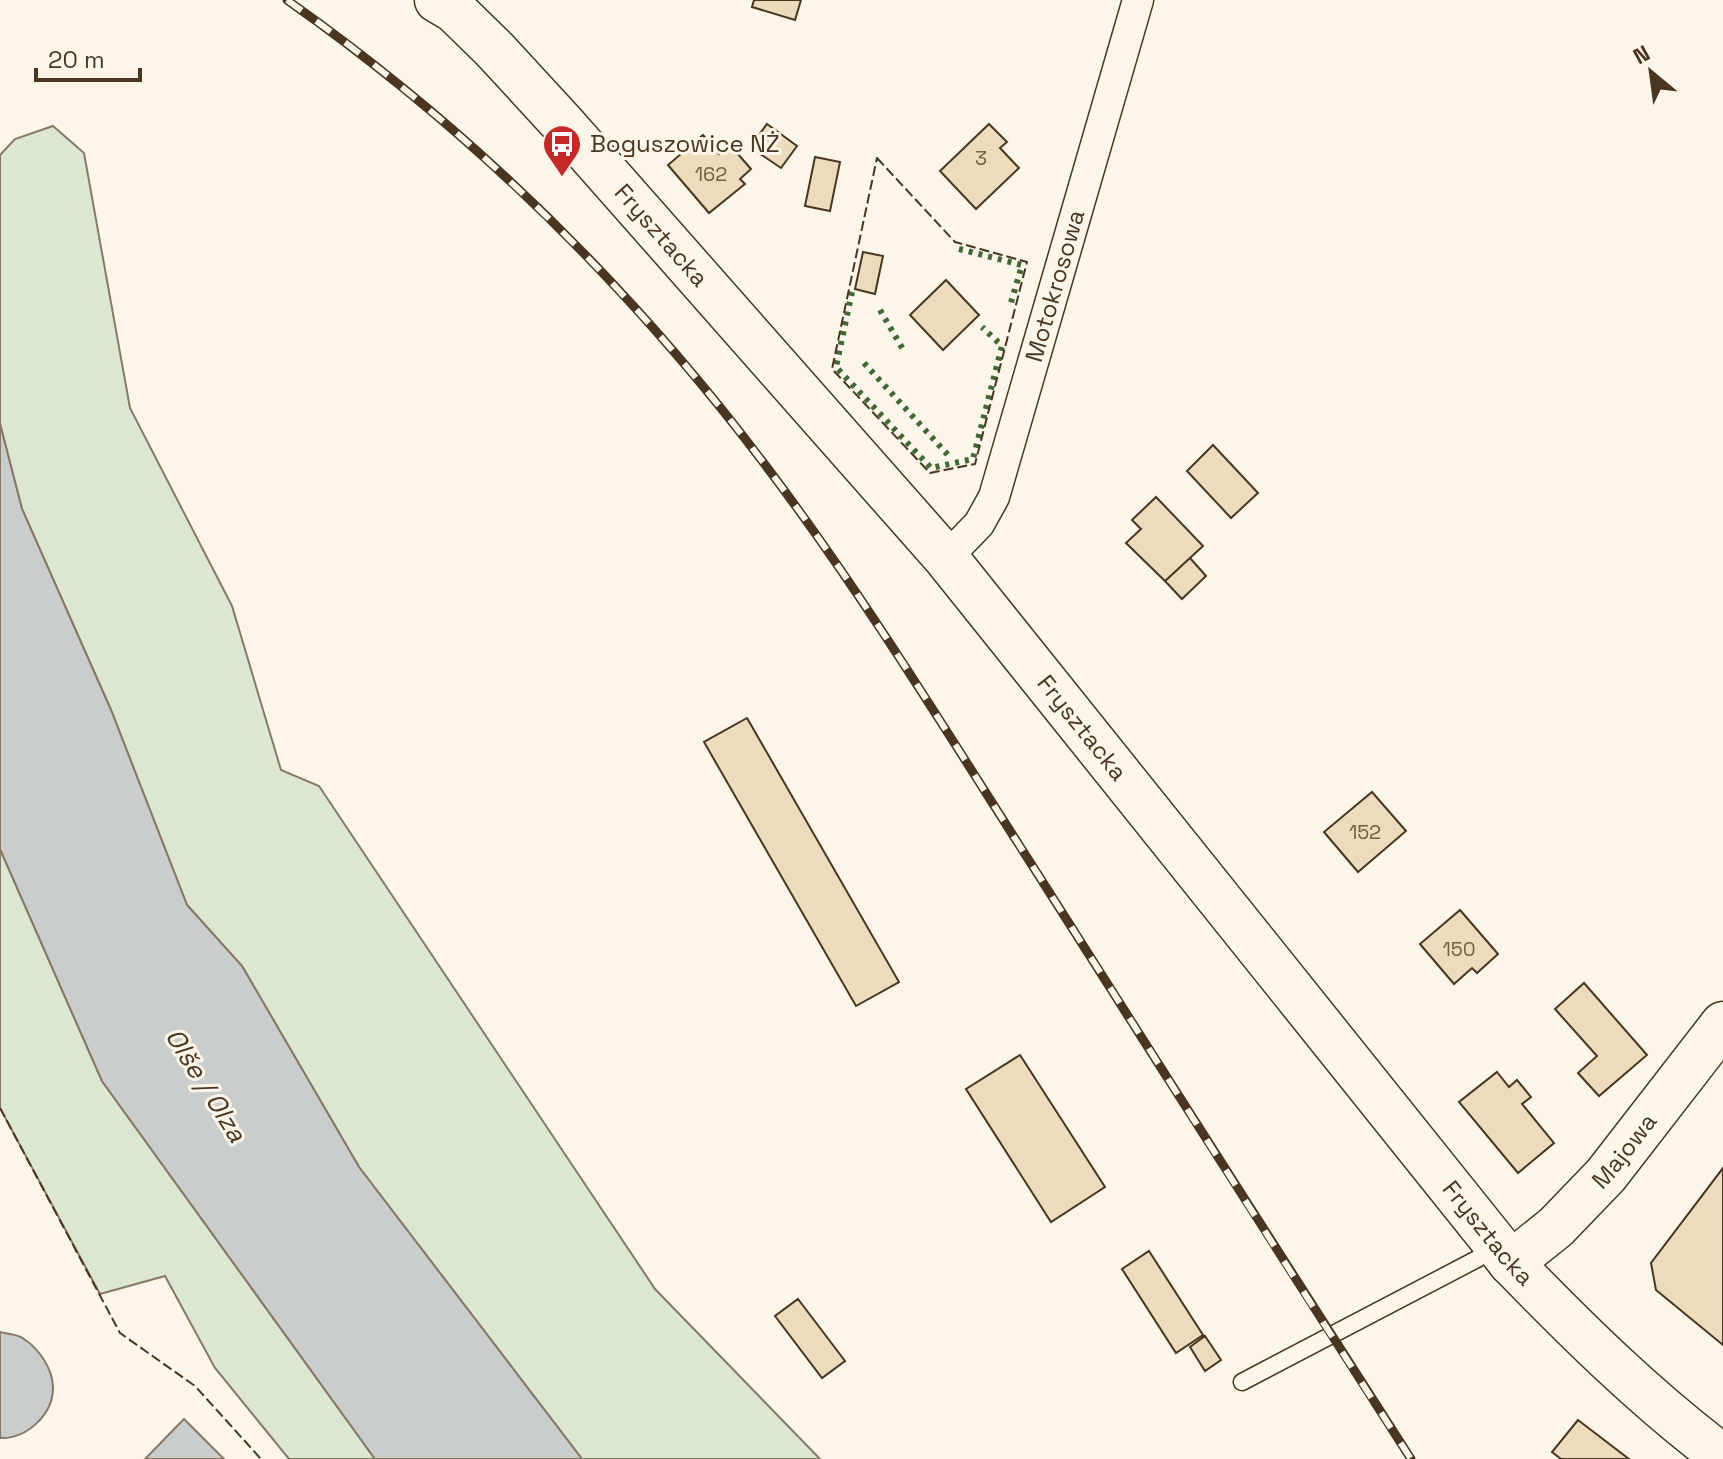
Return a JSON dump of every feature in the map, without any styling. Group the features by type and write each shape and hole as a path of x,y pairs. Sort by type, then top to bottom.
{"street":[{"name":"Frysztacka","path":"437,0 454,10 544,103 946,558 1504,1254 1582,1336 1649,1398 1723,1457"},
{"name":"Motokrosowa","path":"946,558 979,524 994,497 1138,0"},
{"name":"Majowa","path":"1504,1254 1556,1227 1606,1175 1723,1024"}],"lane":[{"path":"1242,1382 1477,1259 1504,1254"}],"green space":[{"path":"53,126 84,153 130,408 232,606 281,770 319,786 655,1289 820,1459 582,1459 359,1167 242,966 187,905 111,710 22,509 0,424 0,155 15,139"},
{"path":"0,849 102,1081 375,1459 289,1459 215,1368 165,1276 100,1294 0,1108"}],"water":[{"name":"Olše / Olza","path":"0,424 22,509 111,710 187,905 242,966 359,1167 582,1459 375,1459 102,1081 0,849"},
{"path":"0,1332 22,1337 35,1348 47,1366 53,1386 49,1406 37,1423 20,1434 0,1438"},
{"path":"184,1419 224,1459 145,1459"}],"building":[{"path":"754,0 801,0 795,20 752,7"},
{"path":"767,124 797,146 781,168 750,147"},
{"path":"989,124 1007,142 1000,148 1019,168 976,209 940,171"},
{"path":"703,135 719,154 730,145 751,169 740,179 745,184 709,213 668,165"},
{"path":"815,157 840,162 830,211 805,206"},
{"path":"863,252 883,256 875,294 855,289"},
{"path":"946,280 979,315 943,350 910,315"},
{"path":"1213,445 1258,493 1231,518 1187,471"},
{"path":"1156,497 1203,546 1165,581 1126,543 1141,529 1132,520"},
{"path":"1190,558 1206,576 1182,599 1165,581"},
{"path":"747,718 899,982 856,1006 704,742"},
{"path":"1372,792 1406,831 1358,872 1324,832"},
{"path":"1460,910 1498,954 1477,973 1472,968 1454,984 1420,944"},
{"path":"1584,983 1647,1055 1599,1096 1578,1073 1597,1056 1555,1009"},
{"path":"1020,1055 1105,1187 1051,1222 966,1089"},
{"path":"1497,1072 1509,1087 1517,1080 1531,1097 1522,1104 1554,1143 1518,1173 1459,1102"},
{"path":"1723,1168 1723,1345 1656,1290 1651,1263"},
{"path":"1149,1251 1203,1335 1176,1353 1122,1269"},
{"path":"798,1299 845,1361 822,1378 775,1316"},
{"path":"1205,1336 1221,1360 1205,1371 1190,1347"},
{"path":"1578,1420 1629,1459 1561,1459 1552,1452"}],"railway":[{"path":"287,0 422,104 548,218 665,342 772,474 904,665 1411,1459"}],"hedge":[{"path":"959,249 1022,265 1010,306"},
{"path":"852,292 836,367 931,468 973,459 1002,346 982,327"},
{"path":"880,310 904,351"},
{"path":"864,363 948,455"}],"fence":[{"path":"877,158 955,242 1027,262 975,464 930,473 832,369 877,158"},
{"path":"0,1108 120,1333 195,1386 261,1459"}],"place":[{"name":"Boguszowice NŻ","path":"562,178"}]}
